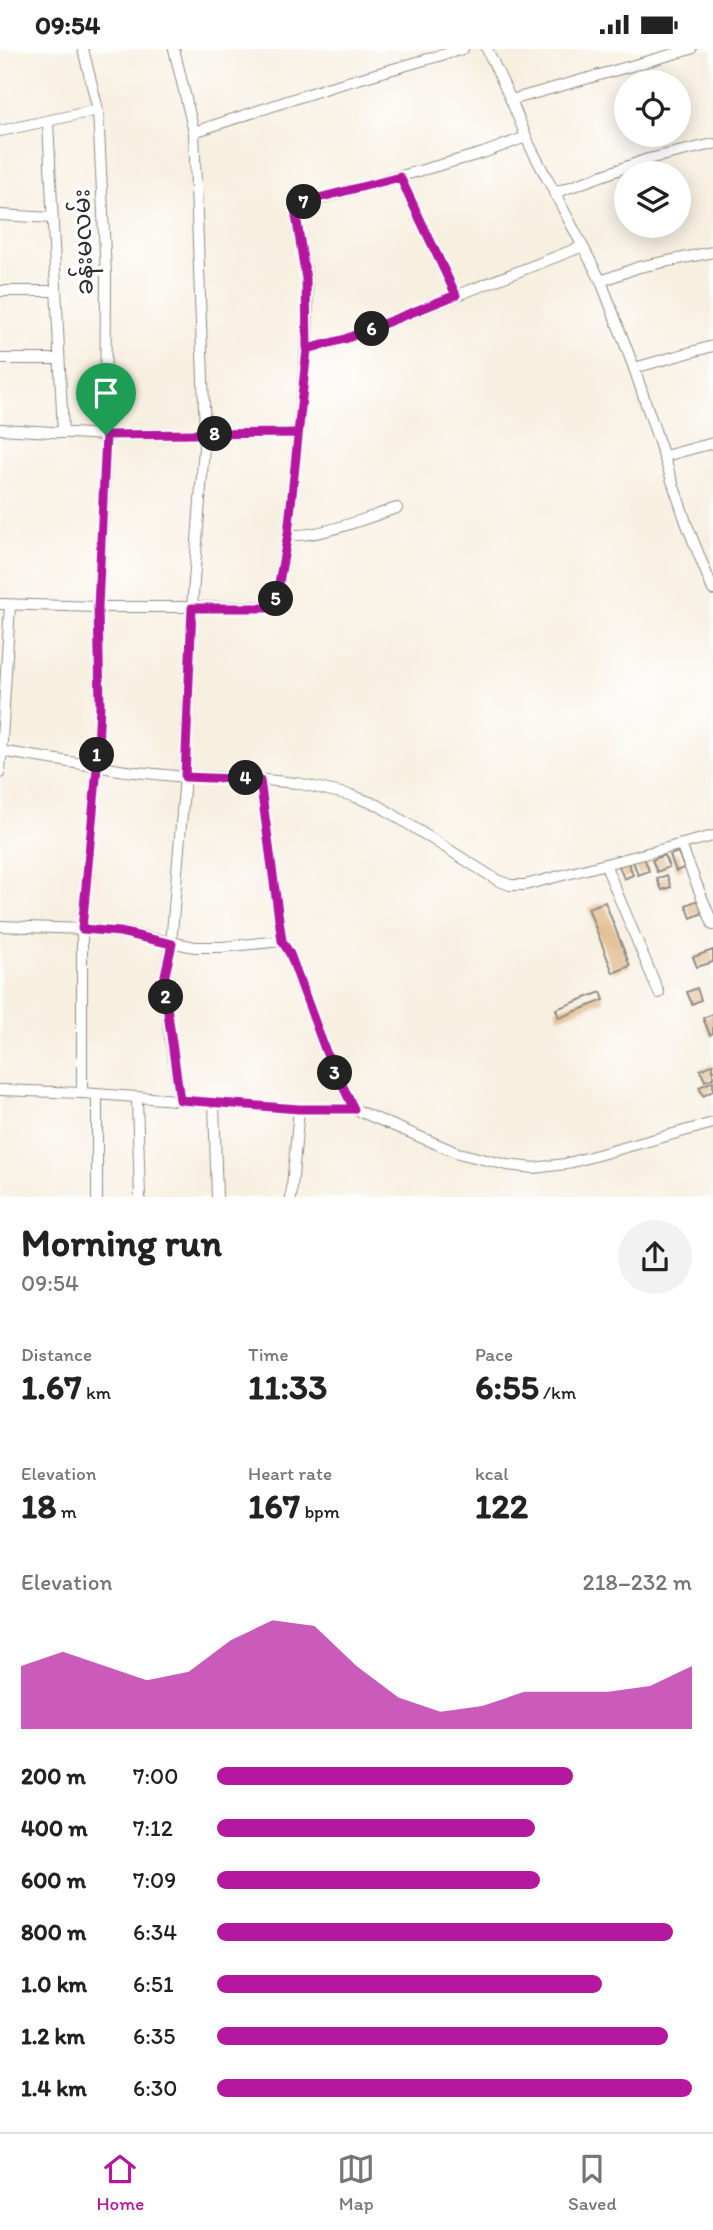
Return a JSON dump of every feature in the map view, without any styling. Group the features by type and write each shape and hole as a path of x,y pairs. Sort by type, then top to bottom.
{"street":[{"name":"ခန်းမလမ်း","path":"82,1093 82,929 97,768 100,705 98,607 106,435 106,274 98,110 83,49"},
{"path":"174,49 194,132 205,434 192,608 185,777 172,944 165,975 180,1100"},
{"path":"194,132 330,87 463,49"},
{"path":"487,49 526,137 601,281 713,590"},
{"path":"511,100 691,49"},
{"path":"0,131 98,110"},
{"path":"48,121 63,433"},
{"path":"0,773 5,604 274,607 288,534 307,349 306,279 295,209 303,202 483,153 526,137"},
{"path":"554,193 648,159 713,144"},
{"path":"400,177 456,295"},
{"path":"0,215 52,218"},
{"path":"307,349 345,339 581,247"},
{"path":"601,281 639,267 713,252"},
{"path":"0,291 56,291"},
{"path":"634,368 713,347"},
{"path":"0,359 59,359"},
{"path":"0,429 106,435 298,433"},
{"path":"665,456 713,443"},
{"path":"288,534 315,534 397,508"},
{"path":"1,751 97,768 185,777 297,783 350,795 378,805 497,880 510,885 525,885 713,837"},
{"path":"260,780 282,941 290,954 326,1052 354,1109"},
{"path":"681,845 713,925"},
{"path":"605,864 659,993"},
{"path":"0,926 120,932 195,947 282,941"},
{"path":"0,1090 82,1093 299,1109 354,1109 458,1153 507,1165 534,1168 565,1164 713,1123"},
{"path":"97,1095 97,1197"},
{"path":"137,1099 140,1197"},
{"path":"215,1104 217,1197"},
{"path":"292,1197 299,1109"}],"building":[{"path":"678,852 684,868 676,871 670,855"},
{"path":"664,855 669,867 657,872 652,860"},
{"path":"644,857 649,871 638,875 633,861"},
{"path":"628,862 633,875 624,879 619,866"},
{"path":"667,875 671,887 662,890 657,879"},
{"path":"698,900 703,913 691,918 686,905"},
{"path":"605,902 630,966 613,973 588,908"},
{"path":"713,950 713,962 697,967 693,957"},
{"path":"697,988 701,1000 692,1004 687,992"},
{"path":"601,992 604,1000 559,1018 556,1009"},
{"path":"713,1014 713,1033 710,1035 703,1018"},
{"path":"713,1064 713,1078 705,1081 700,1070"},
{"path":"713,1081 713,1091 703,1096 699,1087"}],"route":[{"path":"106,435 98,607 100,705 97,768 82,929 120,932 172,944 165,975 165,992 180,1100 299,1109 354,1109 326,1052 287,946 282,941 260,780 185,777 192,608 274,607 288,534 307,349 345,339 456,295 400,177 303,202 295,209 306,279 307,349 298,433 106,435"}]}
